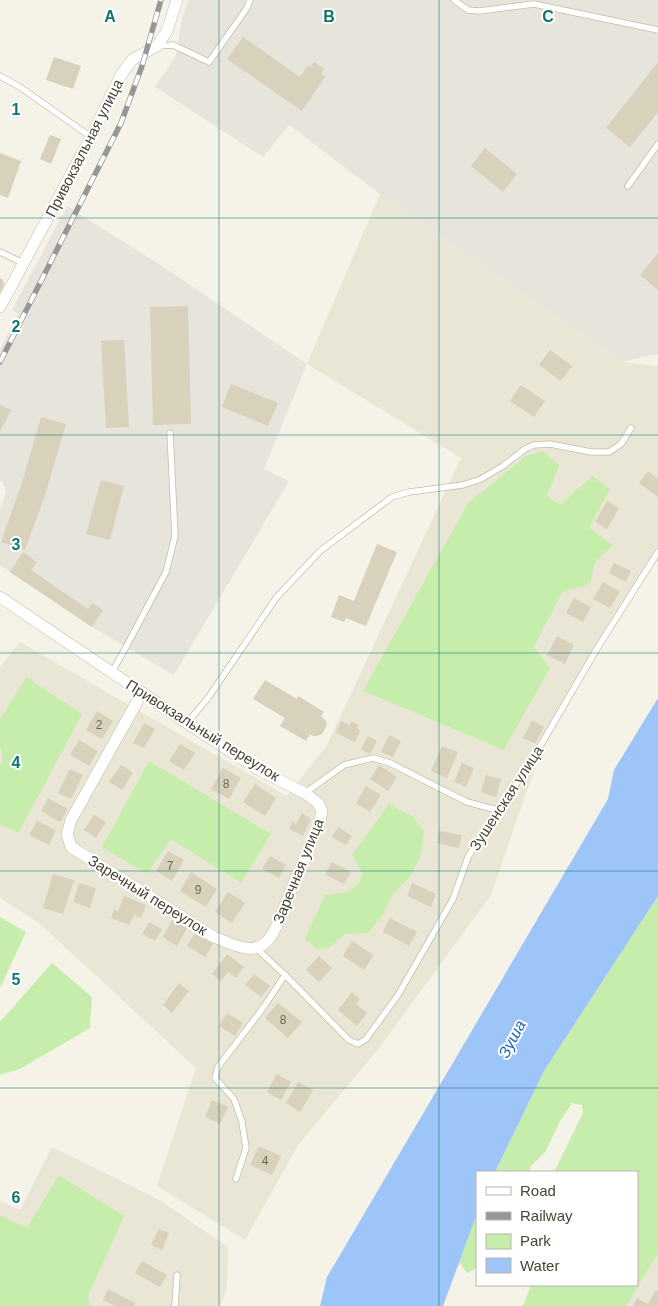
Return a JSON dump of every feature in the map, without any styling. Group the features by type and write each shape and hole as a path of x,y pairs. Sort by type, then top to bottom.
{"street":[{"path":"157,46 167,31 177,0"},
{"name":"Привокзальная улица","path":"0,307 91,137 121,75 133,59 157,46"},
{"name":"Привокзальный переулок","path":"0,598 259,770 304,793"},
{"name":"Заречный переулок","path":"142,693 70,820 67,834 71,847 214,937 238,947 247,949 256,947"},
{"name":"Заречная улица","path":"256,947 272,936 320,821 322,811 318,803 304,793"}],"lane":[{"path":"157,46 173,45 210,62 247,8 250,0"},
{"path":"454,0 468,10 479,11 539,3 658,30"},
{"path":"0,76 20,87 91,137"},
{"path":"628,186 658,144"},
{"path":"0,252 24,263"},
{"path":"187,723 208,698 276,598 320,551 392,497 409,492 463,485 481,479 534,445 550,444 591,452 609,452 621,444 631,428"},
{"path":"112,672 166,572 175,536 170,433"},
{"name":"Зушенская улица","path":"285,975 349,1040 358,1044 366,1039 398,995 453,899 468,857 496,810 509,795 532,760 598,647 658,552"},
{"path":"304,793 344,765 372,758 390,763 467,802 496,810"},
{"path":"236,1179 246,1148 242,1122 234,1100 215,1078 218,1067 263,1008 285,975 256,947"},
{"path":"175,1306 177,1275"}],"shaded area":[{"path":"188,0 658,0 658,354 621,362 380,194 289,125 263,157 155,87 176,56 182,19"},
{"path":"380,194 621,362 658,366 658,546 539,756 491,895 379,1048 298,1145 245,1240 157,1186 196,1068 39,923 0,898 0,667 20,642 287,796 327,745 461,458 307,364"},
{"path":"67,206 165,268 307,364 264,469 289,481 174,675 92,627 0,565 0,510 6,492 3,482 0,481 0,350 18,313 12,310"},
{"path":"52,1147 161,1201 228,1247 227,1288 220,1306 0,1306 0,1201 20,1210"},
{"path":"658,1217 658,1306 605,1306 638,1286"}],"green space":[{"path":"543,451 559,465 547,496 560,505 592,476 610,489 589,528 613,545 595,562 590,584 562,592 534,647 550,668 504,750 363,691 468,503 526,456"},
{"path":"26,677 82,714 19,832 0,825 0,767 3,755 0,748 0,720"},
{"path":"149,761 271,834 241,883 171,839 147,874 102,847"},
{"path":"389,804 412,816 424,831 421,855 410,877 394,892 383,914 368,933 345,934 329,948 318,949 305,939 325,895 349,891 357,885 363,873 352,855"},
{"path":"658,896 658,1253 626,1306 523,1306 531,1286 638,1286 638,1171 554,1171 583,1113 582,1105 572,1103 560,1121 546,1151 531,1166 529,1171 495,1171 544,1071"},
{"path":"0,917 26,932 0,988"},
{"path":"52,963 92,997 90,1028 20,1069 0,1075 0,1022"},
{"path":"59,1175 124,1216 88,1296 90,1306 0,1306 0,1215 27,1228"},
{"path":"476,1217 476,1268 467,1273 459,1262"}],"water":[{"name":"Зуша","path":"658,698 658,896 544,1071 495,1171 476,1171 476,1217 443,1306 320,1306 327,1277 608,799 614,770"}],"building":[{"path":"243,37 300,77 308,65 310,67 314,62 324,69 321,74 325,77 302,111 227,59"},
{"path":"54,57 81,66 73,89 46,80"},
{"path":"658,62 658,112 630,147 606,128"},
{"path":"50,135 61,139 51,164 40,159"},
{"path":"485,148 517,174 503,192 471,166"},
{"path":"0,153 21,161 8,198 0,195"},
{"path":"658,253 658,290 640,275"},
{"path":"0,278 3,280 4,285 0,293"},
{"path":"188,306 191,424 153,425 150,307"},
{"path":"124,340 129,427 106,428 101,341"},
{"path":"550,350 572,366 561,381 539,365"},
{"path":"231,384 278,403 268,426 222,407"},
{"path":"521,385 545,401 534,417 510,401"},
{"path":"0,405 11,410 0,432"},
{"path":"41,417 66,424 46,492 25,550 1,542 22,483"},
{"path":"648,471 658,479 658,497 639,483"},
{"path":"101,480 124,486 110,540 86,534"},
{"path":"607,501 619,508 607,529 595,522"},
{"path":"377,544 397,552 366,626 346,618 344,622 331,617 339,595 354,601"},
{"path":"23,552 37,562 31,570 88,609 92,603 103,610 92,627 10,572"},
{"path":"614,563 631,571 626,582 609,573"},
{"path":"603,582 620,592 610,608 593,599"},
{"path":"574,598 591,607 583,622 566,613"},
{"path":"557,636 574,645 565,664 547,655"},
{"path":"265,680 297,699 298,696 324,712 321,716 327,725 322,734 313,736 310,734 306,741 280,726 285,718 253,699"},
{"path":"97,711 113,721 102,739 86,730"},
{"path":"532,720 544,727 535,744 523,738"},
{"path":"341,721 350,725 351,721 359,725 357,728 360,730 355,742 336,733"},
{"path":"144,723 155,729 144,748 133,743"},
{"path":"389,735 401,741 393,757 381,752"},
{"path":"368,736 377,741 370,754 361,749"},
{"path":"79,740 98,751 89,766 70,755"},
{"path":"180,744 195,753 184,770 169,761"},
{"path":"442,746 458,752 447,778 431,771"},
{"path":"462,763 474,768 466,787 454,782"},
{"path":"121,765 133,773 122,790 109,782"},
{"path":"379,765 397,777 388,791 370,779"},
{"path":"223,768 241,778 229,799 211,789"},
{"path":"70,769 83,775 71,799 58,793"},
{"path":"486,775 501,779 496,797 481,792"},
{"path":"255,784 276,798 265,816 243,802"},
{"path":"366,786 381,795 370,812 356,803"},
{"path":"48,798 68,809 60,822 41,811"},
{"path":"302,813 311,819 303,836 289,829 292,822 296,824"},
{"path":"94,815 106,822 96,838 84,830"},
{"path":"37,821 56,830 49,845 29,835"},
{"path":"338,827 352,836 346,845 332,837"},
{"path":"439,831 462,835 459,848 437,843"},
{"path":"168,851 184,860 172,881 156,871"},
{"path":"270,856 286,865 279,878 262,869"},
{"path":"332,862 351,872 344,884 325,874"},
{"path":"191,872 217,889 206,907 180,891"},
{"path":"53,874 74,880 63,914 43,908"},
{"path":"79,883 96,888 90,908 73,902"},
{"path":"412,883 436,894 431,907 407,896"},
{"path":"228,892 245,903 232,923 215,912"},
{"path":"124,896 146,905 141,918 134,915 129,925 111,918 114,909 118,911"},
{"path":"390,918 417,932 409,946 383,932"},
{"path":"172,920 187,928 177,946 163,937"},
{"path":"149,922 162,929 155,941 142,934"},
{"path":"195,933 213,944 205,957 187,946"},
{"path":"352,941 374,955 364,970 343,956"},
{"path":"227,954 244,967 236,978 228,972 221,981 212,974"},
{"path":"319,956 332,968 319,982 306,970"},
{"path":"254,974 270,986 261,997 245,985"},
{"path":"179,983 189,991 172,1013 163,1005"},
{"path":"352,992 360,999 356,1004 367,1013 357,1026 338,1010"},
{"path":"278,1003 302,1022 288,1038 265,1018"},
{"path":"227,1013 243,1023 235,1036 219,1026"},
{"path":"277,1074 291,1082 281,1100 267,1092"},
{"path":"298,1082 313,1090 300,1112 286,1103"},
{"path":"212,1100 228,1107 220,1124 205,1117"},
{"path":"259,1146 281,1156 272,1175 250,1165"},
{"path":"159,1229 169,1233 162,1250 151,1245"},
{"path":"142,1261 167,1275 160,1287 135,1273"},
{"path":"108,1289 135,1303 134,1306 115,1306 103,1300"},
{"path":"656,1290 658,1291 658,1306 633,1306 637,1298 648,1304"}],"railway":[{"path":"0,362 121,123 142,66 161,0"}]}
